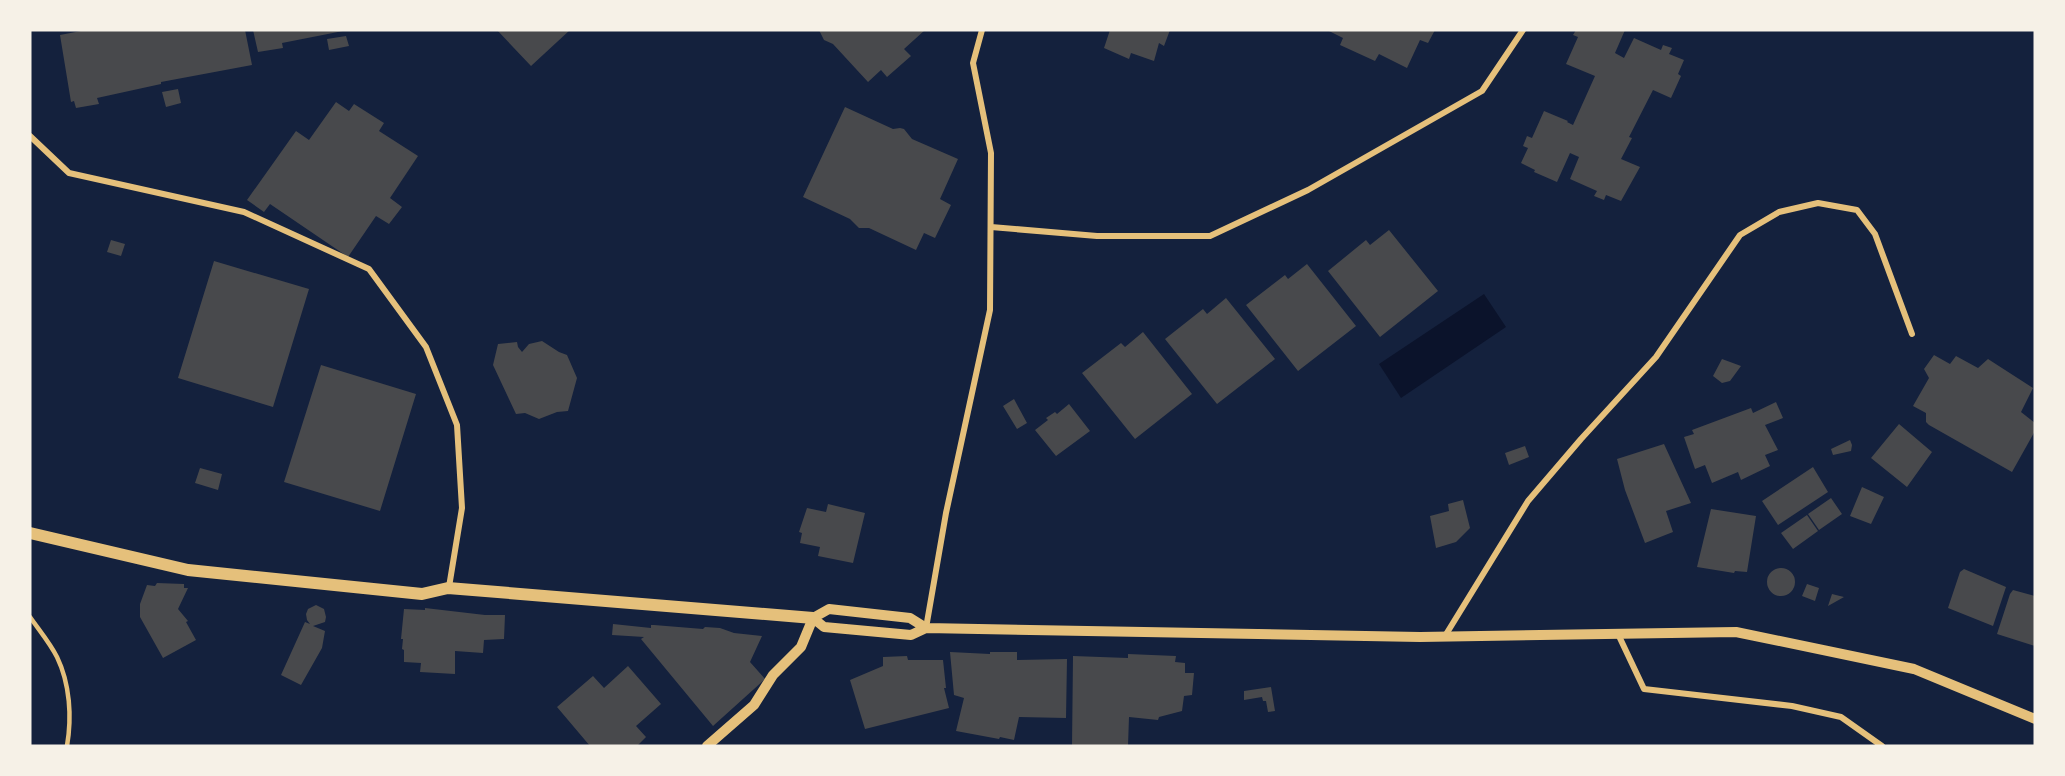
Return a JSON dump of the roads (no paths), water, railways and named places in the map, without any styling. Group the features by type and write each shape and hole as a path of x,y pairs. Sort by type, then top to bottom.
{"main road":[{"path":"30,534 188,570 422,594 448,588 813,618"}],"street":[{"path":"926,628 946,513 990,310 991,153 973,63 982,30"},
{"path":"991,227 1097,236 1210,236 1308,190 1482,91 1523,30"},
{"path":"30,136 69,173 244,212 369,268 426,347 457,425 462,508 448,588"},
{"path":"1445,636 1528,501 1581,438 1656,357 1740,235 1779,212 1818,203 1857,210 1875,234 1912,334"},
{"path":"707,746 754,705 773,675 801,647 813,618 830,609 910,618 926,628"},
{"path":"813,618 824,627 911,635 926,628 1445,636 1736,632 1914,669 2035,719"},
{"path":"1618,634 1644,689 1792,706 1841,717 1882,746"}],"lane":[{"path":"30,617 57,657 66,682 70,709 70,732 67,746"}],"water":[{"path":"1484,294 1506,327 1401,398 1379,364"}]}
